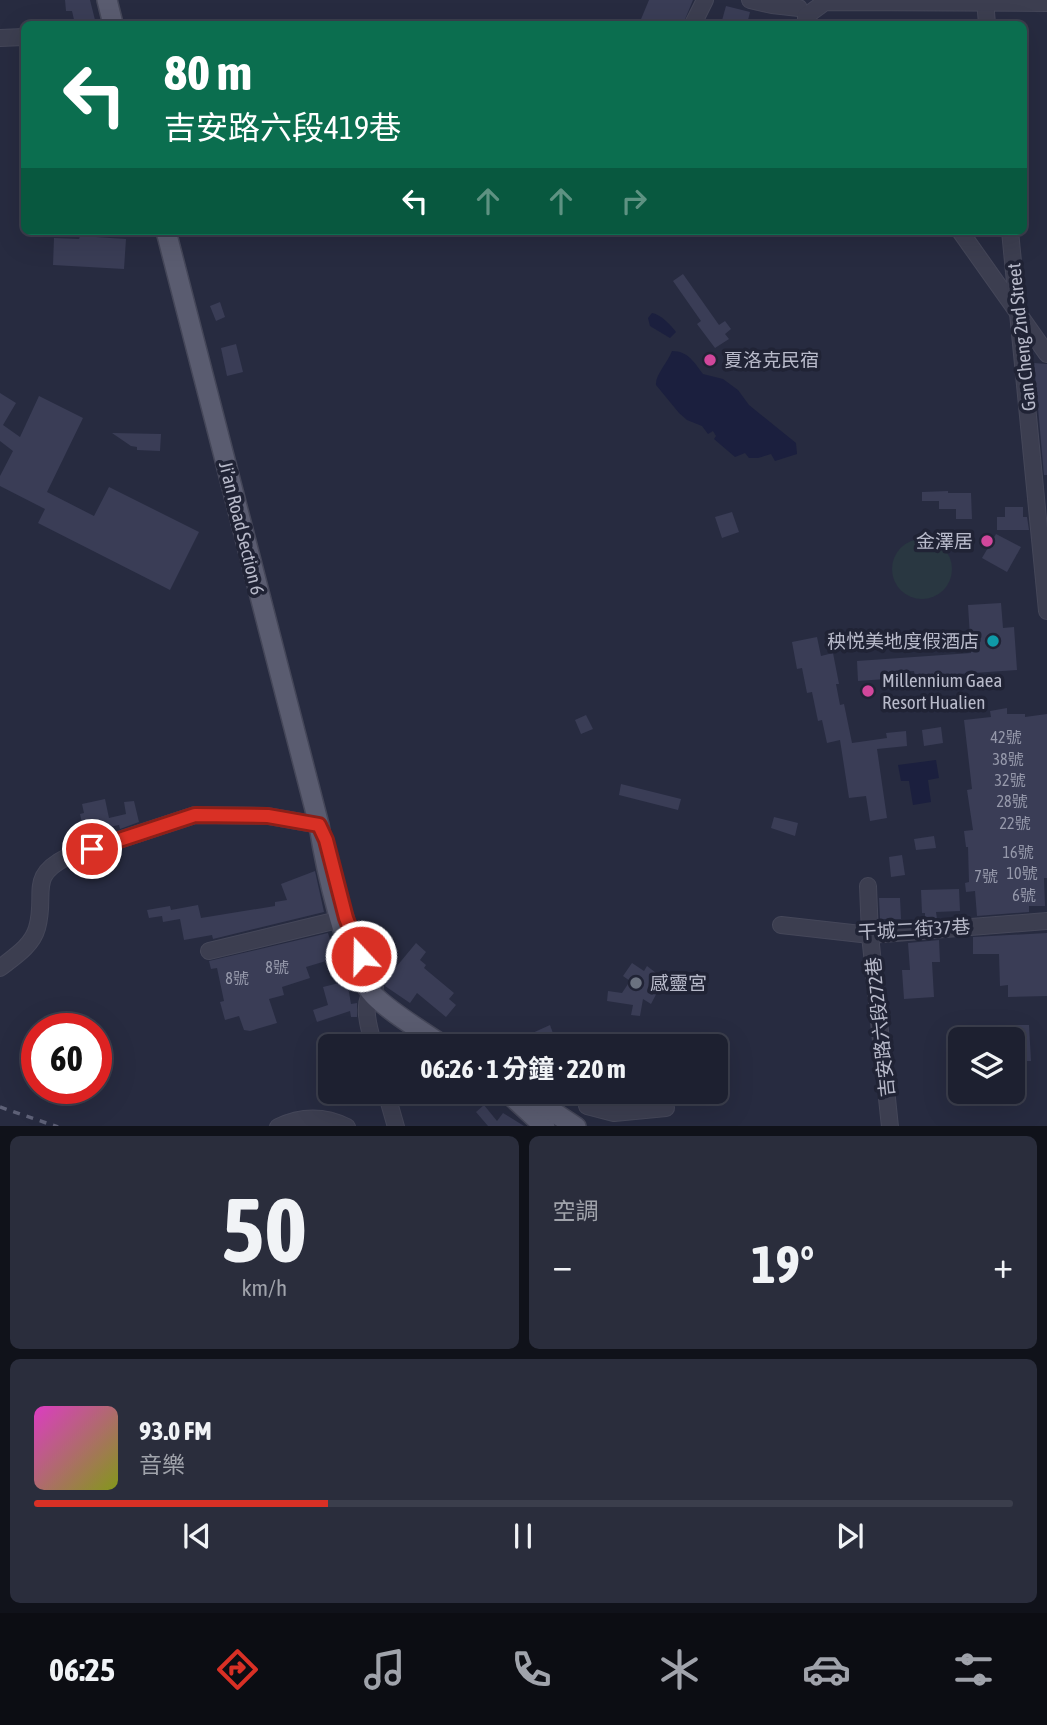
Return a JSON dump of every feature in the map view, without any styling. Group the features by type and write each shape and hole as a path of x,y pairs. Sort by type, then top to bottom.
{"main road":[{"path":"107,0 112,21"},
{"name":"Ji’an Road Section 6","path":"167,235 353,960 373,988 429,1034"},
{"name":"Ji’an Road Section 6","path":"373,988 440,1034"},
{"path":"520,1104 545,1126"},
{"path":"540,1104 569,1125"}],"street":[{"path":"694,21 705,0"},
{"path":"750,0 806,16 825,2 1047,3"},
{"path":"985,2 988,21"},
{"path":"0,38 21,37"},
{"path":"963,235 1047,354"},
{"name":"Gan Cheng 2nd Street","path":"1010,235 1041,484 1047,611"},
{"path":"0,968 25,949 37,930 42,878 49,866 67,857 195,815 268,816 319,825"},
{"name":"吉安路六段272巷","path":"868,886 870,935 890,1126"},
{"path":"209,951 343,919"},
{"name":"干城二街37巷","path":"781,925 870,935 1047,921"},
{"path":"370,1034 366,1019 373,988"},
{"path":"390,1104 396,1126"},
{"path":"587,1106 614,1113 666,1108"},
{"path":"278,1126 307,1119 331,1119 347,1126"}],"shaded area":[{"path":"916,539 928,539 944,547 950,557 950,581 944,591 928,599 916,599 900,591 892,575 892,563 900,547"}],"water":[{"path":"652,313 662,318 676,332 670,338 650,326 648,318"},
{"path":"672,351 686,355 703,374 723,379 738,390 749,405 796,443 797,454 775,461 771,454 749,458 745,453 735,457 714,439 716,436 713,431 708,434 702,426 687,420 656,385"},
{"path":"936,760 939,778 928,780 931,802 913,805 909,781 901,781 898,765"}],"building":[{"path":"65,0 90,0 95,21 74,21 72,11 66,11"},
{"path":"649,0 693,0 684,21 640,21"},
{"path":"726,6 750,12 748,21 722,21"},
{"path":"80,236 126,239 124,269 53,265 54,238 79,239"},
{"name":"夏洛克民宿","path":"683,274 719,325 725,321 731,329 725,334 729,339 715,348 697,324 701,321 673,281"},
{"path":"220,302 225,317 216,321 210,306"},
{"path":"236,344 243,372 227,376 221,348"},
{"path":"1034,363 1047,364 1047,475 1044,475"},
{"path":"0,393 16,403 3,425 20,437 39,396 83,418 47,492 94,516 109,487 199,532 170,590 38,523 45,509 0,486 0,476 13,451 0,441"},
{"path":"112,433 161,434 160,451 137,450 137,447"},
{"path":"922,492 971,493 972,519 956,519 956,509 939,509 939,501 922,501"},
{"path":"1005,507 1023,507 1023,517 1027,517 1029,530 997,530 997,517 1005,517"},
{"path":"732,512 739,532 722,538 715,517"},
{"path":"996,534 1021,547 1007,572 982,558"},
{"name":"秧悦美地度假酒店","path":"1001,603 1003,628 1014,627 1017,670 915,677 914,671 899,672 900,678 858,681 857,661 971,653 968,605"},
{"path":"817,637 821,656 833,653 840,705 844,704 852,743 887,738 886,733 906,731 907,746 877,749 887,818 870,821 866,796 849,798 840,740 827,743 822,720 818,721 812,692 807,693 802,668 797,669 792,642"},
{"path":"1007,708 1007,714 1025,714 1025,717 1047,714 1045,906 1029,906 1029,912 977,916 975,891 966,892 965,883 969,882 968,847 964,831 973,830 967,790 972,789 964,720 991,717 990,711"},
{"path":"586,715 593,729 581,734 575,720"},
{"path":"941,727 943,743 924,746 922,730"},
{"path":"621,784 681,799 678,810 619,795"},
{"path":"105,799 109,818 126,814 124,802 134,801 139,822 120,829 119,825 84,832 80,814 84,813 82,804"},
{"path":"774,817 798,823 795,836 771,828"},
{"path":"934,836 936,848 916,850 914,839"},
{"path":"902,855 905,875 891,877 889,857"},
{"path":"315,871 324,912 213,939 212,935 184,940 180,919 163,922 162,916 149,918 147,910 170,906 171,910 198,905 201,918 275,906 275,902 287,900 281,884"},
{"path":"959,889 960,911 936,912 937,919 925,920 921,890"},
{"path":"879,898 900,898 901,919 880,919"},
{"path":"328,933 336,958 306,967 310,978 282,987 284,995 269,999 277,1023 250,1031 244,1030 239,1016 225,1020 220,1002 224,1001 217,968 211,969 209,961"},
{"path":"1047,933 1047,996 1008,997 1008,985 1000,986 999,954 973,954 973,937"},
{"path":"939,940 940,962 932,962 934,997 904,999 902,970 910,970 908,943"},
{"path":"416,943 426,952 420,960 426,965 424,968 454,993 449,999 456,1005 446,1017 417,993 410,1003 385,986 392,972"},
{"path":"632,963 644,971 647,966 656,973 653,977 662,983 651,1004 643,999 640,1016 631,1015 633,1005 607,1001 608,991 622,993 630,981 623,976"},
{"path":"347,981 351,1004 357,1003 357,1017 351,1017 350,1011 317,1022 313,1010 328,1005 323,987"},
{"path":"550,1025 553,1034 530,1034"},
{"path":"1029,1025 1031,1061 1025,1061 1025,1027 1013,1027"},
{"path":"484,1105 497,1121 503,1113 524,1126 488,1126 476,1112"}],"railway":[{"path":"0,1107 55,1126"}],"place":[{"name":"夏洛克民宿","path":"710,360"},
{"name":"金澤居","path":"987,541"},
{"name":"秧悦美地度假酒店","path":"993,641"},
{"name":"Millennium Gaea Resort Hualien","path":"868,691"},
{"name":"感靈宮","path":"636,983"}],"route":[{"path":"92,849 195,815 268,816 319,825 326,840 346,918 361,956"}]}
